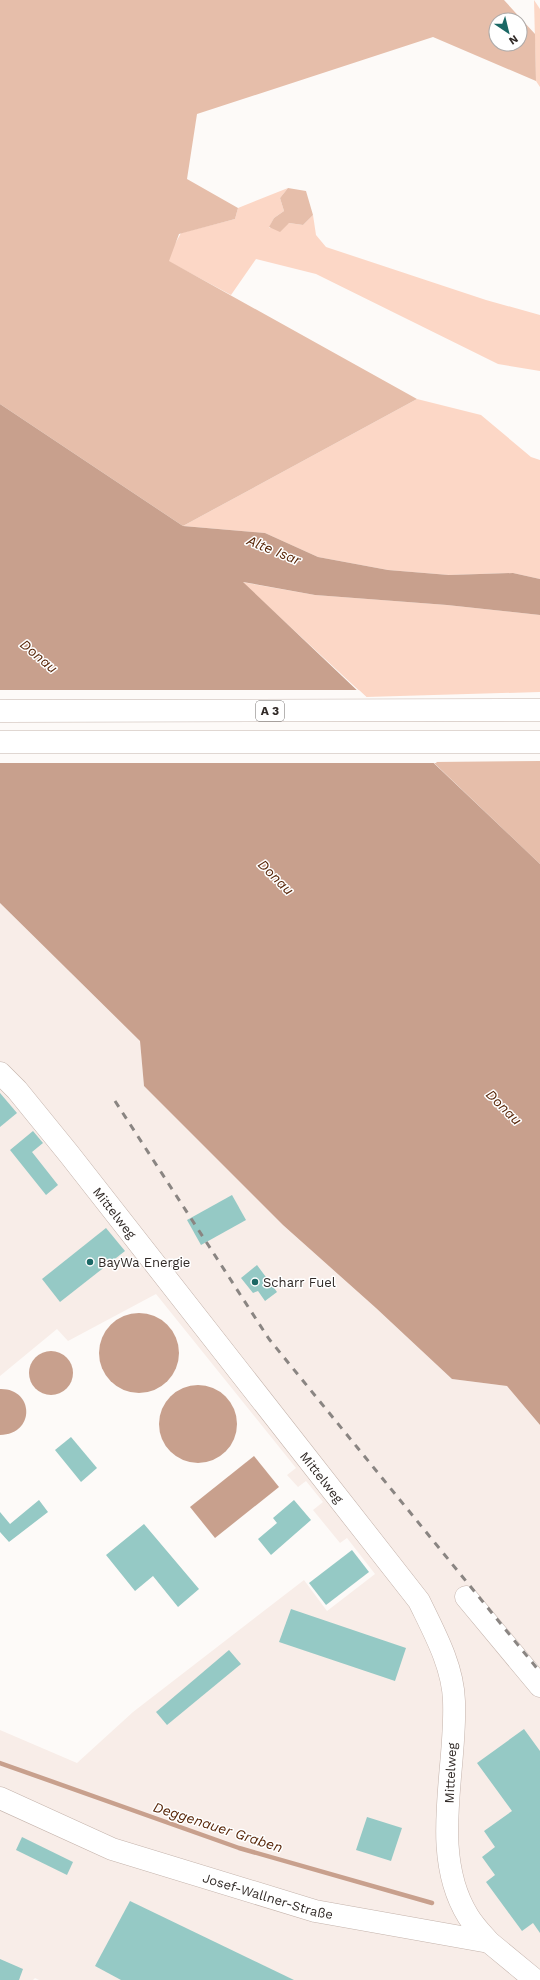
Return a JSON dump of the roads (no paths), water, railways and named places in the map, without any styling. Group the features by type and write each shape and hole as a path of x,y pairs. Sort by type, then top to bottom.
{"main road":[{"name":"A 3","path":"0,711 540,710"},
{"path":"0,742 540,742"},
{"name":"Mittelweg","path":"0,1073 17,1090 69,1154 419,1601 436,1635 448,1670 454,1700 447,1848 449,1861 460,1901 468,1917 489,1942"},
{"path":"466,1597 540,1686"},
{"name":"Josef-Wallner-Straße","path":"0,1798 112,1849 315,1911 489,1942 535,1980"}],"water":[{"path":"0,404 183,526 265,533 318,557 388,570 449,575 513,573 540,579 540,615 447,605 315,595 243,582 540,864 540,1425 507,1386 452,1379 376,1308 283,1225 144,1086 140,1041 0,903"},
{"path":"131,1313 147,1313 168,1324 179,1345 179,1361 168,1382 147,1393 131,1393 117,1387 110,1382 105,1375 99,1361 99,1345 105,1331 110,1324 117,1319"},
{"path":"55,1351 67,1357 72,1365 72,1381 67,1389 59,1394 47,1395 35,1389 30,1381 29,1369 35,1357 43,1352"},
{"path":"190,1385 206,1385 220,1391 231,1402 237,1416 237,1432 231,1446 220,1457 206,1463 190,1463 176,1457 165,1446 159,1432 159,1416 165,1402 176,1391"},
{"path":"0,1389 11,1391 19,1396 24,1403 26,1411 25,1420 20,1427 12,1433 0,1435"},
{"path":"254,1456 279,1487 215,1538 190,1507"}],"waterway":[{"name":"Deggenauer Graben","path":"0,1763 239,1848 432,1903"}],"railway":[{"path":"115,1101 269,1339 540,1672"}],"place":[{"name":"BayWa Energie","path":"90,1262"},
{"name":"Scharr Fuel","path":"255,1282"}],"water label":[{"name":"Alte Isar","path":"274,550"},
{"name":"Donau","path":"39,656"},
{"name":"Donau","path":"276,877"},
{"name":"Donau","path":"504,1107"}]}
